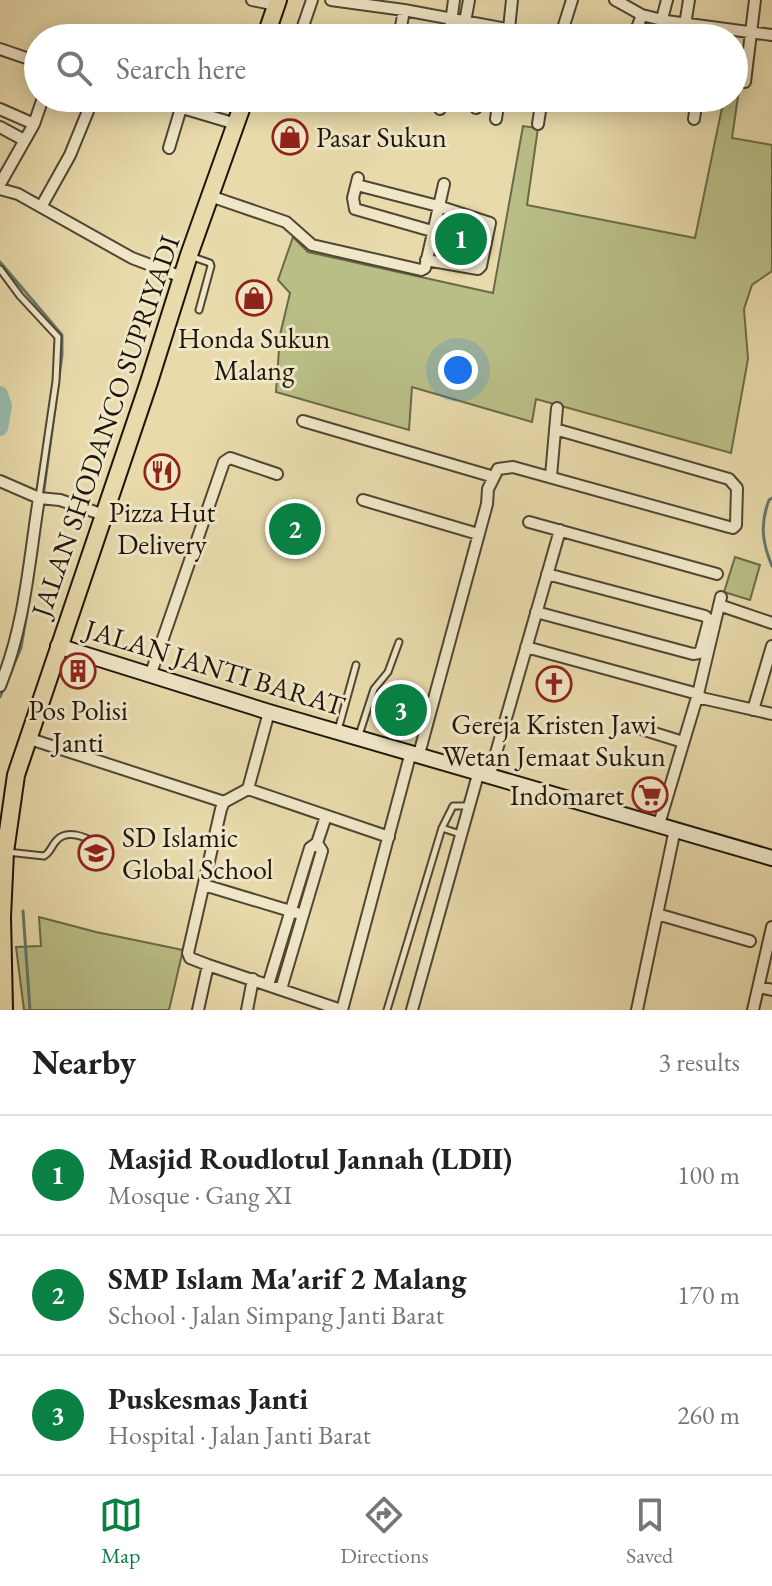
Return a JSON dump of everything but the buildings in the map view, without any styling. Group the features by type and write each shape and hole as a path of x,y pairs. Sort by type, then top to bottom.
{"main road":[{"path":"270,24 277,2"},
{"name":"JALAN SHODANCO SUPRIYADI","path":"4,1010 2,888 14,787 27,738 189,255 240,112"}],"street":[{"path":"252,0 277,2"},
{"path":"304,24 312,0"},
{"path":"331,0 476,24"},
{"path":"450,24 454,0"},
{"path":"465,22 469,0"},
{"path":"510,24 512,0"},
{"path":"563,24 572,0"},
{"path":"615,0 642,15 681,24"},
{"path":"664,24 667,0"},
{"path":"685,24 689,0"},
{"path":"748,58 755,0"},
{"path":"402,24 404,10"},
{"path":"638,24 642,15"},
{"path":"751,33 772,35"},
{"path":"0,49 24,57"},
{"path":"0,109 34,124"},
{"path":"38,112 0,187 18,194 120,252 182,277"},
{"path":"41,207 70,155 88,112"},
{"path":"169,148 180,112"},
{"path":"195,112 236,124"},
{"path":"496,119 497,112"},
{"path":"538,124 540,112"},
{"path":"694,119 695,112"},
{"path":"0,127 24,140"},
{"path":"426,260 478,269 490,228 487,220 357,181 353,198 355,209 432,231"},
{"path":"210,196 286,222 312,245 421,270 425,268 444,184"},
{"path":"551,476 557,408"},
{"path":"303,421 493,482"},
{"path":"224,802 187,948 190,958 342,1010 389,837 487,504 488,489 498,469 506,466 551,476 729,527 736,525 737,488 729,479 555,429"},
{"path":"150,676 224,462 230,458 277,474"},
{"path":"0,481 42,498 60,500 104,515"},
{"path":"0,686 18,632 42,498"},
{"path":"363,500 478,534"},
{"path":"529,522 717,574"},
{"path":"412,1010 469,806 485,772 560,530"},
{"path":"536,612 693,654 701,650 709,620 705,616 547,574"},
{"path":"659,824 697,696 720,601 772,623"},
{"name":"JALAN JANTI BARAT","path":"58,646 269,712 485,772 772,858"},
{"path":"753,710 772,646"},
{"path":"526,647 772,714"},
{"path":"27,738 224,802 248,789 269,712"},
{"path":"638,728 683,742"},
{"path":"248,789 389,837"},
{"path":"268,985 322,851 317,843 326,816"},
{"path":"637,1010 675,829"},
{"path":"204,885 297,913"},
{"path":"281,989 297,913"},
{"path":"657,914 750,941"},
{"path":"753,1010 768,968 772,927"},
{"path":"198,1010 208,965"},
{"path":"247,1010 253,979"},
{"path":"759,987 772,990"}],"lane":[{"path":"189,255 211,266 199,310"},
{"path":"0,269 58,337 42,498"},
{"path":"359,738 374,689 388,672 399,642"},
{"path":"337,732 356,665"},
{"path":"387,1010 442,828 453,806 469,806"},
{"path":"442,828 461,834"},
{"path":"5,852 44,856 66,834 108,848"}],"green space":[{"path":"721,112 736,112 732,138 772,145 772,271 752,285 744,309 748,359 731,453 536,399 532,422 412,387 409,430 276,392 280,335 290,293 278,280 293,237 308,252 493,293 523,126 538,128 527,205 695,238"},
{"path":"735,557 760,565 750,600 724,592"},
{"path":"39,917 183,950 169,1010 24,1010 16,947 41,946"}],"waterway":[{"path":"0,262 62,335 43,497"},
{"path":"0,394 4,406 0,428"},
{"path":"772,498 763,525 764,541 772,566"},
{"path":"0,697 21,648 27,612"},
{"path":"23,911 30,1010"}],"place":[{"name":"Pasar Sukun","path":"290,137"},
{"name":"Masjid Roudlotul Jannah (LDII)","path":"461,239"},
{"name":"Honda Sukun Malang","path":"254,298"},
{"name":"Pizza Hut Delivery","path":"162,472"},
{"name":"SMP Islam Ma'arif 2 Malang","path":"295,529"},
{"name":"Pos Polisi Janti","path":"78,671"},
{"name":"Gereja Kristen Jawi Wetan Jemaat Sukun","path":"554,684"},
{"name":"Puskesmas Janti","path":"401,710"},
{"name":"Indomaret","path":"650,795"},
{"name":"SD Islamic Global School","path":"96,853"}]}
